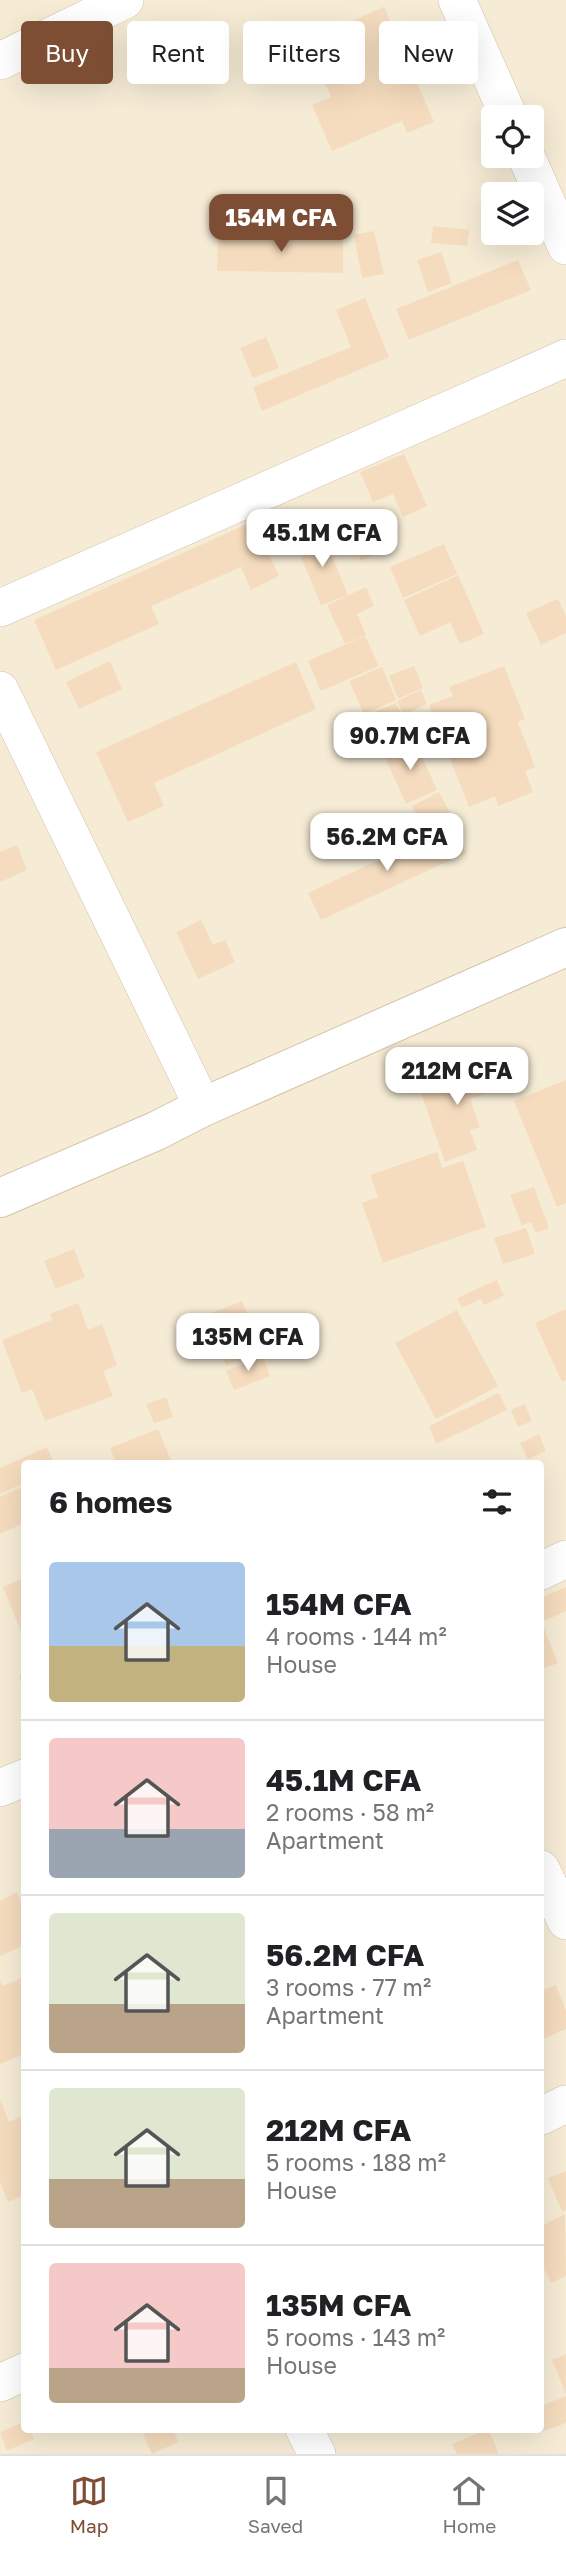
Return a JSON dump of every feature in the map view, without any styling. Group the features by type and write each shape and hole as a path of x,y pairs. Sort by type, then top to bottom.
{"street":[{"path":"0,61 125,0"},
{"path":"457,0 504,105"},
{"path":"531,168 566,246"},
{"path":"0,608 566,358"},
{"path":"0,690 203,1107"},
{"path":"0,1198 566,947"},
{"path":"544,1570 566,1559"},
{"path":"0,1788 21,1779"},
{"path":"544,1875 566,1921"},
{"path":"544,2115 566,2104"},
{"path":"0,2384 21,2374"},
{"path":"306,2433 317,2454"}],"shaded area":[{"path":"0,0 566,0 566,2454 0,2454"}],"building":[{"path":"384,7 390,21 379,21 379,84 417,84 434,122 407,133 402,121 332,151 312,105 331,97 325,84 365,84 365,21 352,21"},
{"path":"433,226 469,230 467,246 431,243"},
{"path":"374,231 384,274 362,278 354,235"},
{"path":"218,235 343,236 343,273 217,271"},
{"path":"441,252 452,283 428,292 417,260"},
{"path":"518,260 531,290 409,340 396,309"},
{"path":"365,298 389,357 262,411 253,387 351,347 336,310"},
{"path":"266,337 279,368 253,378 240,348"},
{"path":"404,454 427,506 403,517 393,494 373,502 360,472"},
{"path":"367,520 380,553 361,561 347,528"},
{"path":"254,521 279,576 251,590 241,567 151,606 159,624 56,670 34,620"},
{"path":"322,532 348,595 321,605 295,543"},
{"path":"444,544 457,574 403,598 390,567"},
{"path":"458,575 484,634 460,644 450,622 420,636 404,600"},
{"path":"366,587 374,606 357,614 366,635 345,644 327,605"},
{"path":"558,599 566,616 566,633 541,645 526,613"},
{"path":"365,636 379,666 321,691 308,661"},
{"path":"110,661 122,689 79,709 66,682"},
{"path":"296,662 316,709 154,783 164,806 128,822 96,752"},
{"path":"414,666 423,688 398,699 389,676"},
{"path":"504,666 525,719 518,722 535,767 525,771 533,792 498,806 495,796 469,807 429,705 453,696 449,687"},
{"path":"382,667 396,700 364,714 349,681"},
{"path":"421,690 427,704 403,715 397,701"},
{"path":"396,703 407,727 373,742 363,717"},
{"path":"415,741 437,790 406,804 384,755"},
{"path":"439,792 450,813 424,828 412,806"},
{"path":"454,825 466,853 321,920 308,893"},
{"path":"17,845 27,870 0,882 0,852"},
{"path":"201,920 213,945 225,940 235,962 198,979 176,932"},
{"path":"489,1060 499,1089 470,1099 480,1127 470,1130 477,1150 445,1162 418,1085"},
{"path":"566,1080 566,1203 557,1207 514,1101"},
{"path":"437,1152 442,1168 463,1161 486,1227 383,1263 362,1203 378,1197 370,1175"},
{"path":"534,1187 549,1228 536,1233 531,1222 522,1225 510,1195"},
{"path":"526,1228 535,1254 503,1264 494,1238"},
{"path":"74,1249 85,1277 56,1289 44,1261"},
{"path":"497,1280 504,1296 484,1305 481,1299 462,1308 457,1298"},
{"path":"242,1301 251,1323 217,1338 207,1315"},
{"path":"78,1303 88,1330 102,1324 117,1365 103,1371 113,1396 45,1421 32,1389 22,1393 2,1340 52,1320 50,1314"},
{"path":"566,1309 566,1380 562,1382 535,1323"},
{"path":"457,1310 498,1386 436,1419 395,1343"},
{"path":"253,1329 262,1352 226,1365 218,1343"},
{"path":"263,1357 270,1376 234,1390 226,1371"},
{"path":"499,1393 507,1410 436,1444 429,1426"},
{"path":"166,1397 173,1417 154,1423 146,1404"},
{"path":"525,1404 532,1421 518,1427 511,1410"},
{"path":"158,1429 171,1460 115,1460 110,1448"},
{"path":"539,1434 546,1451 528,1459 520,1443"},
{"path":"47,1447 53,1460 21,1460 21,1484 0,1494 0,1468"},
{"path":"21,1487 21,1524 0,1534 0,1497"},
{"path":"21,1579 21,1632 3,1587"},
{"path":"566,1587 566,1611 544,1621 544,1597"},
{"path":"544,1628 558,1663 544,1668"},
{"path":"17,1892 21,1901 21,1946 0,1956 0,1901"},
{"path":"21,1978 21,2055 0,2064 0,1980 3,1986"},
{"path":"556,1985 566,2011 566,2029 544,2039 544,1990"},
{"path":"0,2099 9,2122 21,2116 21,2196 8,2202 0,2182"},
{"path":"566,2171 566,2210 562,2212 548,2178"},
{"path":"565,2214 566,2276 551,2283 544,2269 544,2224"},
{"path":"566,2354 566,2394 552,2360"},
{"path":"566,2396 566,2423 544,2431 544,2405"},
{"path":"21,2423 21,2433 32,2433 34,2439 7,2451 0,2432"},
{"path":"175,2433 178,2442 152,2454 143,2434"},
{"path":"478,2433 490,2433 499,2454 457,2454 452,2444"}]}
